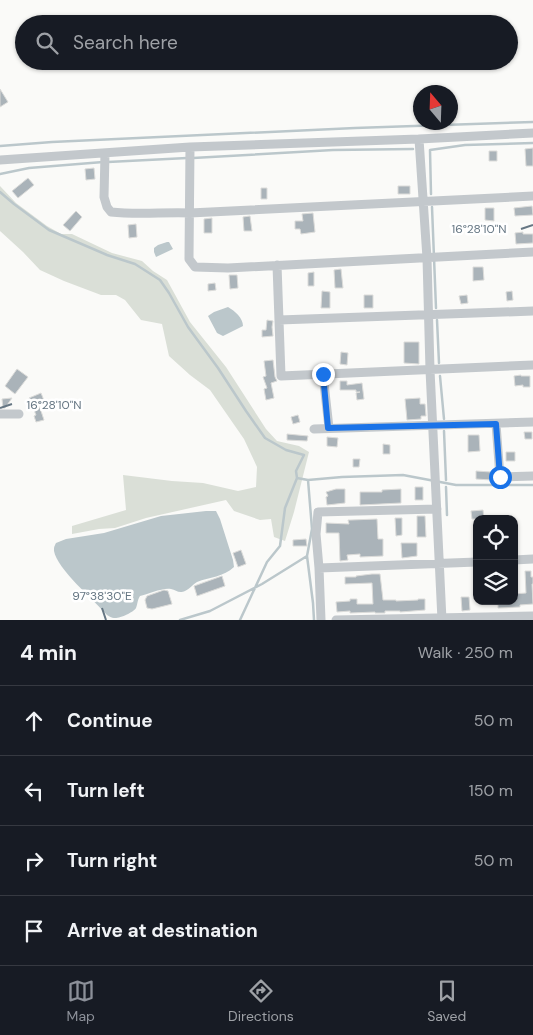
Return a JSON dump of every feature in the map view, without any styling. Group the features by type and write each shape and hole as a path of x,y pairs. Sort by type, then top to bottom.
{"street":[{"path":"0,160 190,147 419,140 533,133"},
{"path":"419,140 427,258 430,370 442,619"},
{"path":"190,147 189,260 195,267 228,268 533,252"},
{"path":"105,152 104,197 107,207 111,212 130,214 158,212 190,213 533,196"},
{"path":"277,265 281,376 533,365"},
{"path":"279,320 533,311"},
{"path":"323,374 328,428"},
{"path":"0,414 19,414"},
{"path":"314,429 533,422"},
{"path":"496,424 500,477 533,476"},
{"path":"321,620 316,534 318,512 437,509"},
{"path":"518,560 533,559"},
{"path":"319,568 473,562"},
{"path":"336,620 533,616"}],"shaded area":[{"path":"0,186 16,203 61,234 72,234 112,253 142,261 167,280 190,322 226,367 266,429 277,441 299,446 309,452 285,541 274,537 271,519 260,520 234,511 226,500 146,518 115,528 72,534 72,526 126,510 123,475 203,483 238,491 256,487 257,467 244,439 210,390 169,356 162,324 141,320 125,300 116,295 101,295 40,270 0,231"},
{"path":"169,242 173,249 156,257 154,248"},
{"path":"228,307 242,320 243,326 223,336 217,333 208,316"},
{"path":"216,511 220,519 234,567 221,575 197,582 183,592 164,589 140,596 135,610 119,617 113,618 107,615 69,575 54,551 56,543 66,539 104,533 161,516"}],"building":[{"path":"0,89 8,102 0,107"},
{"path":"533,148 533,166 526,166 525,149"},
{"path":"489,151 497,151 497,161 489,161"},
{"path":"94,168 95,179 86,180 85,169"},
{"path":"28,178 34,185 18,198 12,191"},
{"path":"398,186 410,186 410,194 398,194"},
{"path":"261,188 267,188 267,199 261,199"},
{"path":"532,206 533,215 515,216 514,208"},
{"path":"485,208 494,208 494,221 485,220"},
{"path":"76,211 82,217 70,231 63,225"},
{"path":"313,213 315,232 301,234 300,229 295,229 295,221 303,221 302,214"},
{"path":"250,216 252,231 244,231 243,217"},
{"path":"212,218 212,233 204,233 204,219"},
{"path":"136,224 137,237 129,238 128,225"},
{"path":"523,232 523,234 533,234 533,243 516,244 515,233"},
{"path":"473,267 483,267 484,280 473,281"},
{"path":"341,269 343,288 335,288 334,270"},
{"path":"314,272 314,286 308,286 308,273"},
{"path":"229,275 237,275 238,288 230,289"},
{"path":"215,283 216,290 208,291 208,284"},
{"path":"322,291 330,292 330,308 321,308"},
{"path":"512,291 513,300 507,301 506,292"},
{"path":"364,295 373,295 373,308 364,308"},
{"path":"467,295 468,303 461,304 459,296"},
{"path":"267,320 273,321 273,336 262,337 262,330 266,330"},
{"path":"404,342 419,342 419,364 404,363"},
{"path":"341,352 348,353 347,365 340,364"},
{"path":"273,360 277,381 271,383 274,398 266,400 264,389 267,388 263,377 266,376 264,361"},
{"path":"17,369 28,377 15,394 5,386"},
{"path":"514,376 530,376 530,387 523,387 523,385 515,386"},
{"path":"340,381 347,381 347,385 362,383 364,399 357,400 356,393 360,392 356,392 356,390 340,390"},
{"path":"41,393 45,403 39,405 44,420 36,422 34,416 36,415 29,398"},
{"path":"12,398 5,408 3,408 2,399"},
{"path":"420,398 420,404 425,404 426,416 421,416 421,419 407,420 405,399"},
{"path":"298,415 300,422 293,424 291,417"},
{"path":"524,432 532,432 532,439 525,439"},
{"path":"287,434 308,436 307,441 287,440"},
{"path":"468,435 479,435 480,451 468,452"},
{"path":"327,437 338,438 337,447 327,446"},
{"path":"383,444 390,445 390,454 383,454"},
{"path":"506,452 515,452 515,461 506,461"},
{"path":"353,459 360,459 359,467 353,467"},
{"path":"476,471 491,472 491,480 476,479"},
{"path":"415,487 423,487 423,500 415,500"},
{"path":"345,489 345,503 327,505 326,497 328,496 326,492"},
{"path":"401,489 401,503 360,505 360,492 382,492 382,490"},
{"path":"483,510 484,515 473,515 472,519 471,511"},
{"path":"417,516 425,516 426,537 417,537"},
{"path":"395,518 402,518 402,535 396,536"},
{"path":"377,519 378,539 383,539 383,556 360,557 360,554 347,555 348,560 340,561 339,533 326,533 326,523 349,524 348,520"},
{"path":"306,539 307,546 293,546 293,540"},
{"path":"401,543 417,543 417,556 402,558"},
{"path":"241,550 246,564 238,567 233,553"},
{"path":"525,571 531,571 531,577 533,577 533,604 520,605 520,607 498,608 498,605 518,605 518,594 526,593"},
{"path":"380,574 383,600 425,599 425,610 385,611 385,613 337,612 336,602 357,599 357,604 373,604 372,583 345,584 345,577"},
{"path":"222,576 225,586 197,596 194,586"},
{"path":"164,590 168,591 172,604 152,609 147,608 145,600 147,596"},
{"path":"461,597 469,597 470,610 462,611"}],"waterway":[{"path":"0,146 355,128 533,122"},
{"path":"431,194 430,150 465,145 533,143"},
{"path":"193,158 333,150 413,149"},
{"path":"108,162 187,158"},
{"path":"0,174 29,168 103,162"},
{"path":"0,192 49,230 107,255 135,264 160,280 188,327 265,438 286,450 304,455 296,471 297,478 308,480 312,529 307,556 314,620"},
{"path":"432,207 436,308"},
{"path":"437,320 439,363"},
{"path":"440,376 444,419"},
{"path":"444,431 446,480"},
{"path":"308,480 403,475 456,485 533,485"},
{"path":"240,620 267,562 280,546 285,508 297,478"},
{"path":"446,487 447,515"},
{"path":"180,620 210,611 262,584 307,556"}],"route":[{"path":"323,374 328,428 496,424 500,477"}]}
